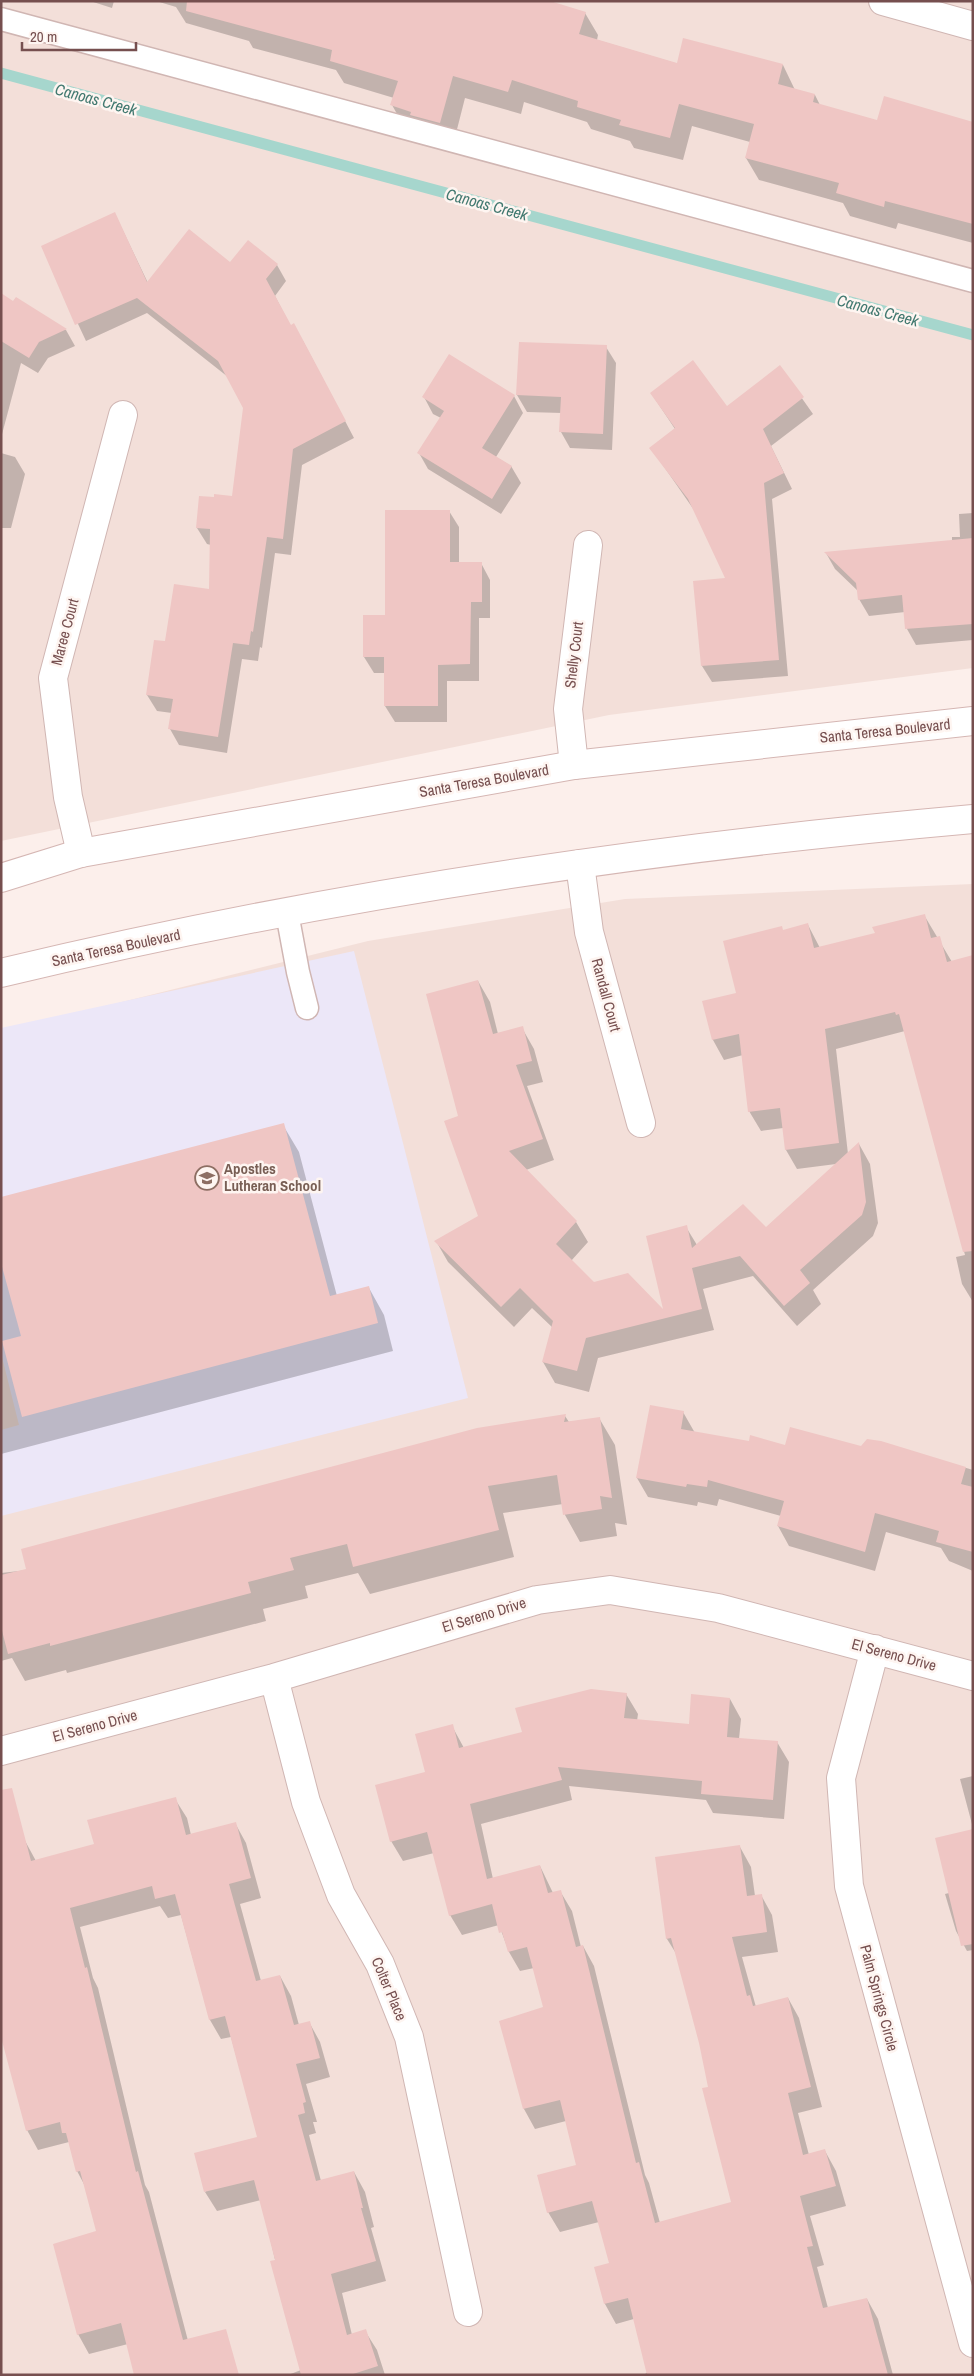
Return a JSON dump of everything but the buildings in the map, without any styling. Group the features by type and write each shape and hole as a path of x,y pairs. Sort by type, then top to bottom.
{"street":[{"path":"883,1 973,26"},
{"name":"Maree Court","path":"82,853 68,797 53,678 123,415"},
{"name":"Shelly Court","path":"574,765 568,709 588,545"},
{"name":"Santa Teresa Boulevard","path":"1,878 82,853 574,765 973,721"},
{"name":"Santa Teresa Boulevard","path":"1,973 62,958 287,913 580,864 806,834 973,819"},
{"name":"Randall Court","path":"580,864 589,932 641,1123"},
{"name":"El Sereno Drive","path":"1,1751 274,1678 537,1600 610,1590 718,1608 973,1676"},
{"name":"Palm Springs Circle","path":"875,1649 840,1778 849,1886 973,2343"},
{"name":"Colter Place","path":"274,1678 306,1802 341,1895 380,1964 410,2037 468,2312"}],"lane":[{"path":"1,19 973,281"},
{"path":"287,913 307,1008"}],"shaded area":[{"path":"1,1 973,1 973,668 609,715 1,841"},
{"path":"973,884 973,2375 1,2375 1,1032 368,941 625,899"},
{"name":"Apostles Lutheran School","path":"354,951 468,1398 1,1516 1,1430 19,1425 1,1353 1,1028"}],"waterway":[{"name":"Canoas Creek","path":"1,73 973,335"}],"place":[{"name":"Apostles Lutheran School","path":"207,1178"}]}
